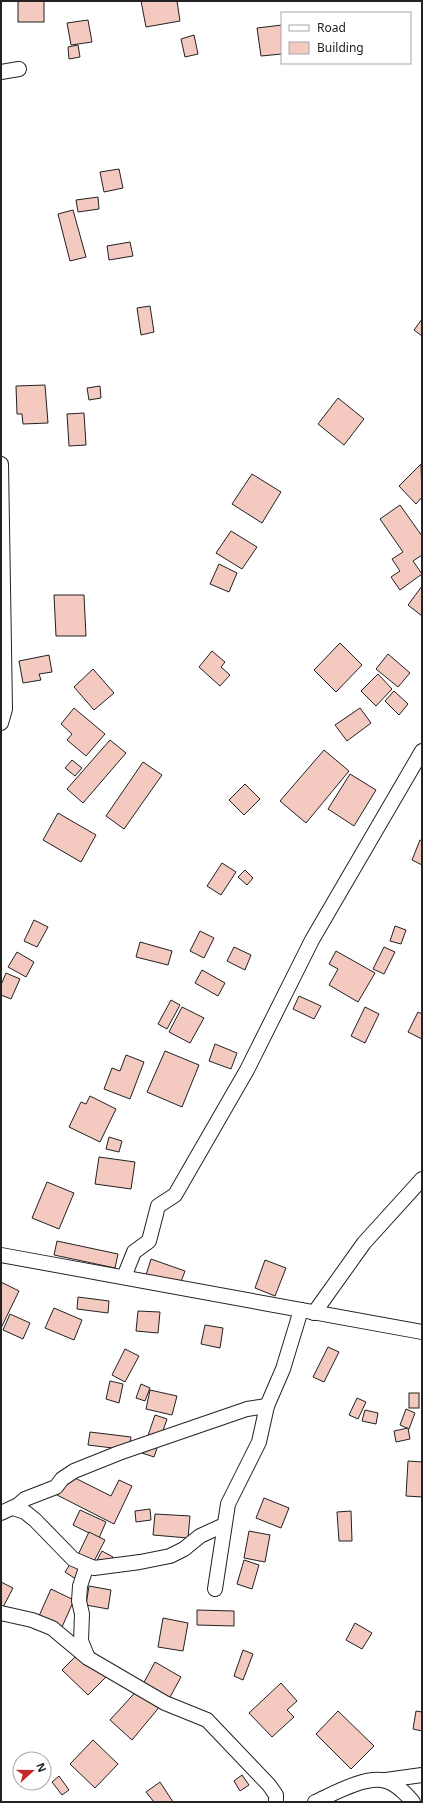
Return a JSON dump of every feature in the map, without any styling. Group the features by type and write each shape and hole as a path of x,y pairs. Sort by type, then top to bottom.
{"street":[{"path":"1,72 19,69"},
{"path":"1,464 5,709 1,723"},
{"path":"124,1277 134,1252 149,1241 158,1206 174,1195 247,1070 312,940 385,817 422,751"},
{"path":"215,1589 228,1504 259,1442 267,1406 307,1312 364,1243 422,1179"},
{"path":"1,1255 422,1332"},
{"path":"7,1511 25,1499 56,1487 62,1478 81,1468 247,1409 267,1406"},
{"path":"7,1511 25,1512 35,1520 73,1559 94,1568 140,1562 170,1556 184,1549 200,1536 224,1525"},
{"path":"87,1565 80,1586 79,1601 82,1614 81,1640 88,1658"},
{"path":"1,1613 32,1620 52,1628 88,1658 165,1703 207,1720 269,1785 276,1795 276,1802"},
{"path":"315,1802 365,1781 386,1780 422,1775"},
{"path":"386,1780 404,1791 413,1802"}],"building":[{"path":"18,1 44,1 44,22 18,22"},
{"path":"141,1 177,1 180,21 146,27"},
{"path":"88,20 92,42 71,45 67,23"},
{"path":"281,25 281,54 261,56 257,28"},
{"path":"194,35 198,54 185,57 181,39"},
{"path":"78,45 80,57 69,59 68,47"},
{"path":"119,169 123,188 104,192 100,172"},
{"path":"98,197 99,209 78,212 76,200"},
{"path":"73,210 86,257 70,261 58,214"},
{"path":"130,242 133,256 109,260 107,246"},
{"path":"150,306 154,332 141,335 137,308"},
{"path":"422,319 422,336 414,330"},
{"path":"45,385 48,423 23,424 22,414 17,414 16,386"},
{"path":"100,386 101,398 89,400 87,388"},
{"path":"338,398 364,419 344,445 318,424"},
{"path":"84,413 86,445 69,446 67,414"},
{"path":"421,464 422,497 416,504 399,486"},
{"path":"252,474 281,492 262,523 232,504"},
{"path":"400,505 422,536 422,555 413,561 422,574 400,590 391,577 400,571 392,559 403,552 380,519"},
{"path":"231,531 257,547 242,569 216,553"},
{"path":"219,564 237,573 229,592 210,584"},
{"path":"422,586 422,616 408,605"},
{"path":"54,595 84,595 86,636 56,636"},
{"path":"340,643 362,665 336,692 314,670"},
{"path":"212,651 225,662 221,667 230,675 220,686 199,667"},
{"path":"388,654 410,673 398,687 376,669"},
{"path":"49,655 52,672 39,674 41,680 23,683 19,661"},
{"path":"93,669 114,693 94,710 74,687"},
{"path":"378,674 392,689 376,706 361,691"},
{"path":"394,691 408,704 399,715 385,701"},
{"path":"74,708 105,734 86,756 67,740 72,734 61,724"},
{"path":"360,708 371,723 347,741 335,725"},
{"path":"110,740 126,753 83,803 67,789"},
{"path":"324,750 349,771 306,823 280,801"},
{"path":"72,760 82,768 75,776 65,768"},
{"path":"143,762 162,775 124,829 106,816"},
{"path":"350,774 376,790 354,826 328,809"},
{"path":"245,784 260,799 244,815 229,800"},
{"path":"58,813 96,835 81,862 43,840"},
{"path":"420,840 422,841 422,865 412,860"},
{"path":"222,863 236,872 221,895 207,886"},
{"path":"245,870 253,878 247,885 238,877"},
{"path":"34,920 48,927 37,947 24,941"},
{"path":"395,926 406,930 401,944 390,941"},
{"path":"200,931 214,938 204,958 190,951"},
{"path":"140,942 172,951 168,965 136,957"},
{"path":"234,947 251,955 245,970 227,961"},
{"path":"384,947 395,952 384,974 373,969"},
{"path":"336,951 375,973 358,1002 329,985 338,969 329,964"},
{"path":"17,952 34,962 26,977 8,967"},
{"path":"202,970 225,983 218,996 195,983"},
{"path":"6,973 20,979 11,999 1,995 1,985"},
{"path":"299,996 321,1006 314,1019 293,1009"},
{"path":"171,1000 180,1005 167,1029 158,1024"},
{"path":"182,1007 204,1018 190,1043 169,1032"},
{"path":"365,1007 379,1014 365,1043 351,1036"},
{"path":"418,1012 422,1014 422,1039 408,1032"},
{"path":"215,1044 237,1053 231,1069 209,1061"},
{"path":"165,1051 199,1065 182,1107 147,1092"},
{"path":"126,1055 144,1062 130,1099 104,1089 112,1068 120,1071"},
{"path":"90,1096 116,1109 100,1142 69,1127 81,1102 86,1104"},
{"path":"109,1137 122,1141 119,1152 106,1149"},
{"path":"99,1157 135,1162 131,1189 95,1184"},
{"path":"47,1182 74,1193 59,1229 32,1218"},
{"path":"57,1241 118,1254 115,1268 54,1255"},
{"path":"151,1259 185,1271 179,1287 146,1275"},
{"path":"265,1260 286,1268 275,1296 255,1288"},
{"path":"1,1282 19,1291 1,1328"},
{"path":"78,1297 109,1301 108,1313 77,1309"},
{"path":"54,1308 82,1320 74,1340 45,1328"},
{"path":"138,1311 160,1312 158,1333 136,1331"},
{"path":"10,1314 30,1323 23,1339 3,1330"},
{"path":"205,1325 223,1328 220,1348 201,1344"},
{"path":"328,1347 339,1352 324,1382 313,1377"},
{"path":"125,1349 139,1356 125,1382 112,1375"},
{"path":"110,1381 123,1384 119,1403 106,1399"},
{"path":"141,1384 150,1388 145,1401 136,1398"},
{"path":"150,1390 177,1396 172,1415 146,1409"},
{"path":"409,1393 419,1393 419,1408 409,1408"},
{"path":"357,1398 366,1402 358,1419 349,1415"},
{"path":"406,1409 415,1413 409,1429 400,1425"},
{"path":"365,1410 378,1413 376,1424 362,1421"},
{"path":"155,1415 167,1419 154,1457 142,1453"},
{"path":"408,1428 410,1439 396,1442 394,1431"},
{"path":"90,1432 131,1437 129,1450 88,1445"},
{"path":"408,1461 422,1462 422,1497 406,1496"},
{"path":"67,1474 111,1496 119,1480 132,1486 114,1524 57,1495"},
{"path":"264,1498 289,1508 281,1528 256,1518"},
{"path":"150,1509 151,1520 136,1522 135,1511"},
{"path":"80,1510 106,1522 99,1538 73,1525"},
{"path":"351,1511 352,1541 339,1541 337,1512"},
{"path":"155,1514 190,1516 188,1538 153,1535"},
{"path":"249,1531 270,1535 265,1562 244,1558"},
{"path":"89,1532 105,1540 90,1569 75,1561"},
{"path":"102,1551 113,1557 105,1572 94,1566"},
{"path":"244,1560 259,1565 252,1589 237,1584"},
{"path":"72,1561 89,1572 82,1583 65,1572"},
{"path":"1,1582 13,1588 1,1611"},
{"path":"89,1586 111,1590 108,1609 86,1605"},
{"path":"51,1589 74,1600 62,1627 39,1616"},
{"path":"197,1610 234,1611 234,1626 197,1625"},
{"path":"163,1618 188,1623 183,1651 158,1647"},
{"path":"355,1623 372,1633 362,1649 346,1640"},
{"path":"243,1650 253,1654 243,1680 234,1676"},
{"path":"80,1652 106,1677 88,1695 62,1670"},
{"path":"155,1662 181,1677 169,1699 143,1684"},
{"path":"281,1683 297,1701 287,1710 294,1717 272,1737 249,1713"},
{"path":"141,1686 161,1705 132,1740 110,1720"},
{"path":"338,1711 374,1746 351,1769 316,1734"},
{"path":"416,1711 422,1712 422,1731 413,1729"},
{"path":"93,1740 118,1764 95,1788 70,1764"},
{"path":"242,1775 249,1785 240,1791 234,1781"},
{"path":"59,1776 69,1790 62,1795 52,1782"},
{"path":"160,1782 173,1802 154,1802 146,1792"}]}
